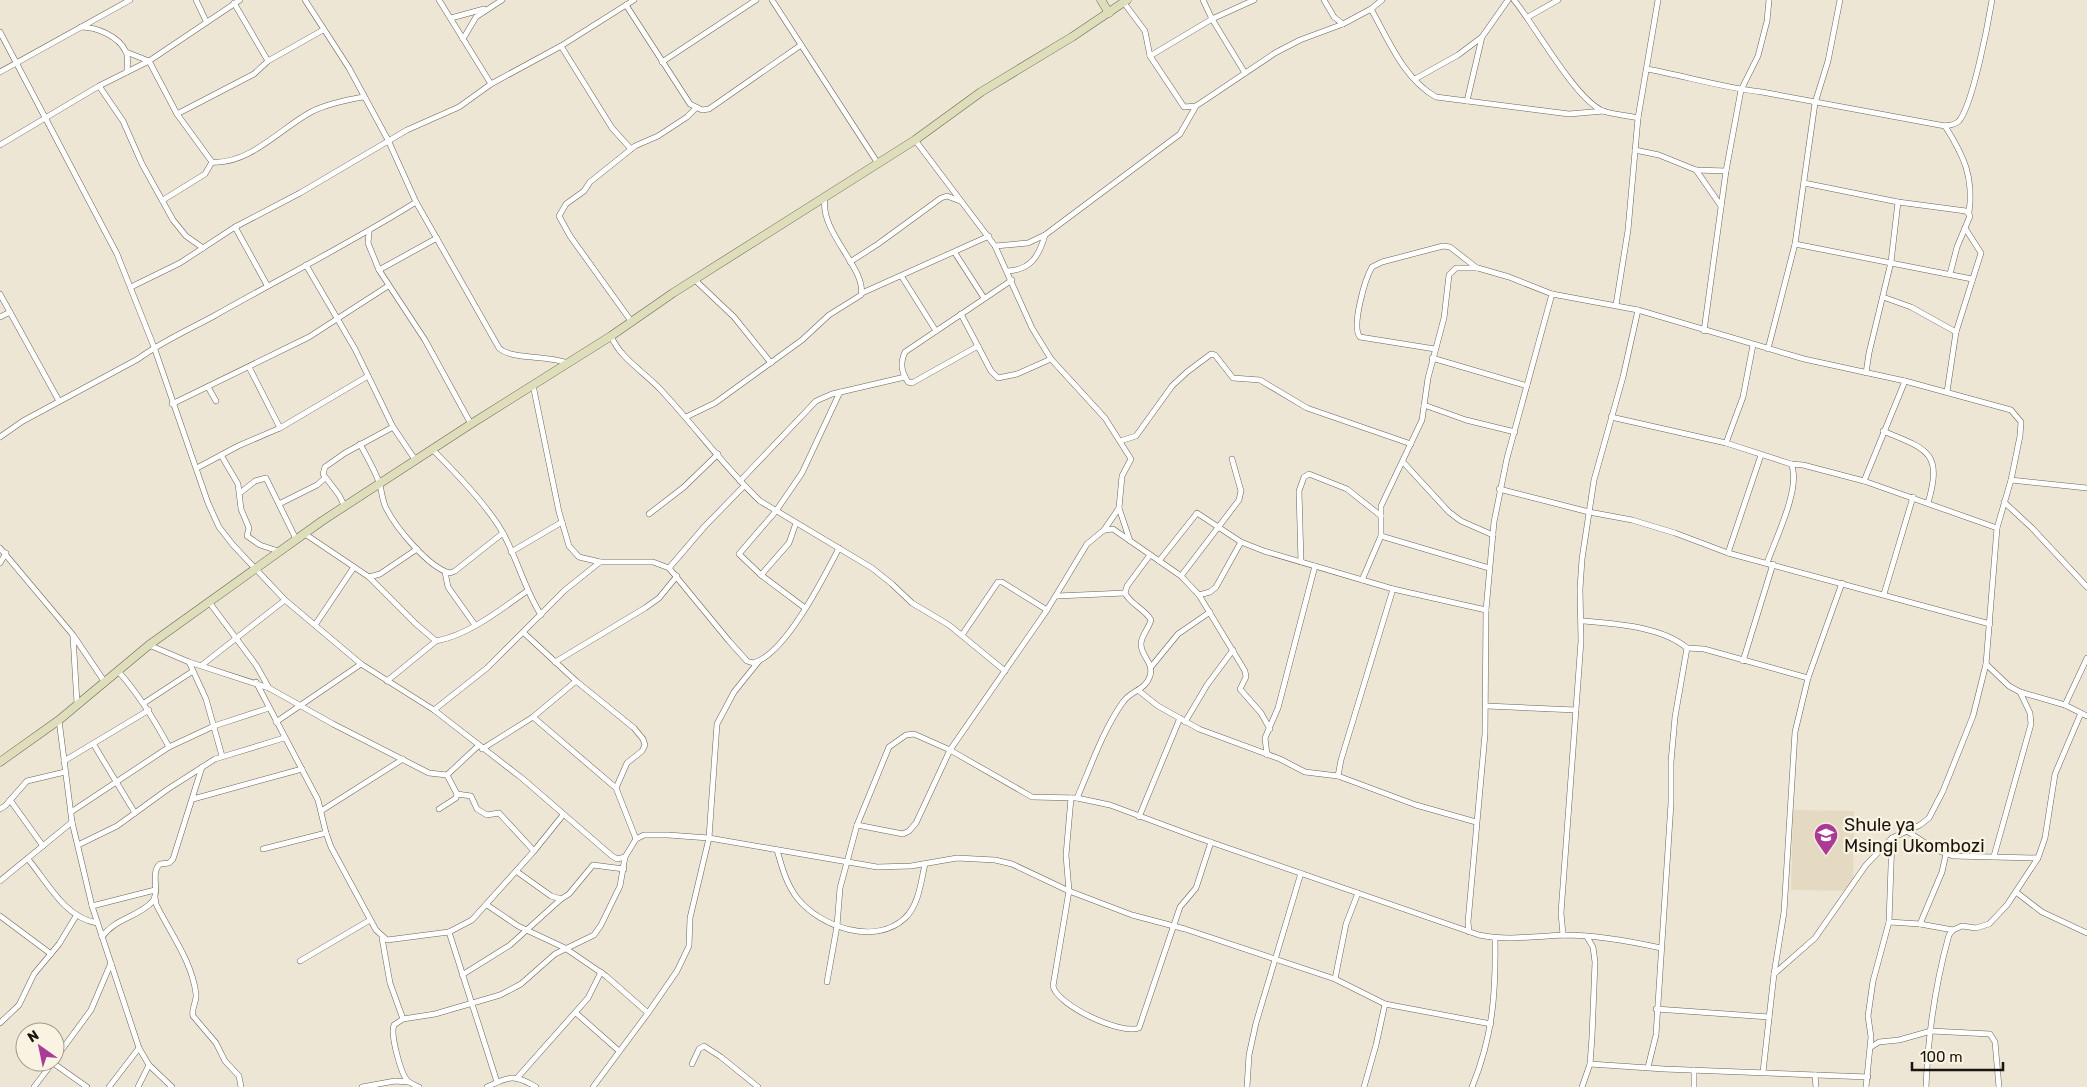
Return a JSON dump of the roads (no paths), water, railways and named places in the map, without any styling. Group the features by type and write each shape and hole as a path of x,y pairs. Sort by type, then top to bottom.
{"street":[{"path":"0,72 130,0"},
{"path":"196,0 206,21"},
{"path":"0,146 99,86 149,61 240,0"},
{"path":"305,0 348,68 388,140 416,202 502,350 508,354 557,359 568,363"},
{"path":"439,0 491,84"},
{"path":"463,39 470,24 484,9 490,3 502,0"},
{"path":"131,287 180,263 235,227 300,193 388,140 428,119 459,107 491,84 561,46 634,0"},
{"path":"662,62 756,0"},
{"path":"772,0 877,162"},
{"path":"1101,0 1109,13"},
{"path":"1203,0 1245,73"},
{"path":"1150,56 1212,18 1254,0"},
{"path":"1324,0 1334,17 1343,24"},
{"path":"1184,107 1196,106 1245,73 1300,40 1343,24 1371,9 1382,0"},
{"path":"1414,79 1458,55 1482,37 1508,0"},
{"path":"1514,0 1528,17 1576,89 1589,102 1604,111"},
{"path":"1528,17 1558,0"},
{"path":"1616,305 1623,271 1638,118 1658,0"},
{"path":"1704,331 1726,171 1741,90 1758,56 1767,21 1769,0"},
{"path":"1768,349 1795,244 1815,103 1828,61 1840,0"},
{"path":"1647,69 1741,90 1762,92 1945,126 1959,121 1969,100 1992,0"},
{"path":"0,762 59,720 77,703 149,645 278,551 470,424 611,336 631,321 877,162 915,140 981,92 1072,37 1126,1 1144,31 1150,56 1184,107 1188,122"},
{"path":"234,3 268,61"},
{"path":"626,5 662,62 695,109"},
{"path":"451,18 484,9"},
{"path":"1371,9 1402,65 1425,90 1436,97 1569,114 1604,111 1638,118"},
{"path":"79,27 96,28 114,39 126,52 149,61 177,114 212,162"},
{"path":"177,114 254,74 268,61 323,30"},
{"path":"0,32 103,225 131,287 154,347 172,404 197,468 208,503 219,527 254,570 285,600 361,664 434,710 523,779 562,815 612,856 617,859 625,857"},
{"path":"1467,101 1482,37"},
{"path":"631,321 570,236 558,216 566,204 584,191 590,182 638,144 673,127 695,109 709,109 801,45"},
{"path":"561,46 612,128 631,149"},
{"path":"126,52 127,72"},
{"path":"99,86 121,116 142,164 178,228 204,248"},
{"path":"212,162 221,162 253,150 312,111 363,97"},
{"path":"995,246 1028,243 1045,236 1180,134 1196,106"},
{"path":"1945,126 1964,160 1972,190 1969,213 1950,274"},
{"path":"915,140 989,236 1012,280 1032,328 1051,359 1105,418 1131,459 1122,476 1119,508 1130,541"},
{"path":"1635,150 1659,155 1696,170 1726,171"},
{"path":"163,200 205,174 212,162"},
{"path":"1696,170 1722,206"},
{"path":"1804,183 1898,202 1969,213"},
{"path":"850,262 941,198 947,196 961,201"},
{"path":"824,198 826,216 835,238 854,268 862,293"},
{"path":"0,437 60,401 130,363 154,347 181,335 267,285 369,232 416,202"},
{"path":"1866,373 1891,262 1898,202"},
{"path":"235,227 267,285"},
{"path":"1947,392 1956,332 1981,253 1965,228"},
{"path":"369,232 368,243 379,270 425,340 470,424"},
{"path":"686,417 708,408 802,340 829,315 862,293 902,277 989,236"},
{"path":"1007,271 1024,268 1034,261 1040,252 1045,236"},
{"path":"379,270 437,238"},
{"path":"1795,244 1972,279"},
{"path":"1435,349 1360,337 1356,326 1372,267 1382,262 1443,246 1450,247 1478,268"},
{"path":"955,253 984,298"},
{"path":"306,265 338,319 393,427 416,461"},
{"path":"1362,580 1381,536 1381,506 1422,420 1432,358 1444,318 1449,275 1456,268 1478,268 1509,277 1552,294 1638,310 1704,331 1831,366 1905,381 2012,410 2020,422 2020,436 2011,480 1997,528 1986,664 1973,716 1936,807 1929,818 1892,838 1866,865 1815,938 1774,974"},
{"path":"902,277 936,330"},
{"path":"695,280 734,317 771,363"},
{"path":"978,346 943,364 916,382 908,382 905,377 901,360 905,352 1012,280"},
{"path":"172,404 309,337 388,286"},
{"path":"0,294 60,401"},
{"path":"1469,932 1476,822 1487,706 1485,659 1486,610 1492,535 1499,489 1552,294"},
{"path":"1883,297 1911,307 1956,332"},
{"path":"1563,935 1561,913 1582,621 1580,589 1589,512 1594,480 1612,418 1638,310"},
{"path":"0,317 10,312"},
{"path":"961,314 991,371 998,378 1017,374 1051,359"},
{"path":"611,336 623,355 659,387 672,405 686,417 742,484 776,511 839,548 892,584 912,603 949,625 1005,671"},
{"path":"1726,443 1743,397 1753,345"},
{"path":"1120,441 1136,436 1172,386 1211,354 1215,355 1233,378 1260,380 1308,408 1411,444"},
{"path":"1432,358 1527,386"},
{"path":"249,367 280,428"},
{"path":"197,468 280,428 368,376"},
{"path":"670,568 816,401 840,392 905,377"},
{"path":"1864,481 1905,381"},
{"path":"533,385 562,522 572,552 582,558 600,562 653,562 661,563 670,568 747,660 753,663 760,661"},
{"path":"208,387 216,401"},
{"path":"805,608 761,575 739,554 776,511 802,473 840,392"},
{"path":"1424,405 1466,420 1514,432"},
{"path":"1612,418 1726,443 1791,464 1864,481 1997,528"},
{"path":"345,507 322,471 325,467 360,444 393,427"},
{"path":"1883,431 1918,446 1930,456 1934,466 1935,479 1928,503"},
{"path":"360,444 380,484 388,511 417,549 445,572 450,573 463,566 503,533"},
{"path":"433,450 452,470 503,533 527,590 541,615"},
{"path":"649,514 684,487 718,454"},
{"path":"221,455 234,475 240,492 241,509 249,528 247,536 260,545 278,551"},
{"path":"1728,553 1761,455"},
{"path":"1181,576 1238,500 1241,491 1232,459"},
{"path":"1403,462 1448,512 1460,521 1492,535"},
{"path":"1767,563 1794,488 1794,473 1791,464"},
{"path":"1301,562 1299,491 1304,477 1309,474 1347,489 1381,516"},
{"path":"240,492 264,477 280,504 296,539"},
{"path":"280,504 317,485 325,478"},
{"path":"2011,480 2086,488 2087,495"},
{"path":"1499,489 1589,512 1632,520 1675,533 1728,553 1990,624"},
{"path":"1884,594 1913,498"},
{"path":"2004,502 2032,528 2087,587"},
{"path":"857,825 903,834 909,831 916,823 950,750 1057,596 1087,544 1104,530 1119,508"},
{"path":"1159,561 1195,514 1199,514 1242,542 1301,562 1393,589 1486,610"},
{"path":"511,552 562,522"},
{"path":"761,575 789,543 796,523"},
{"path":"1104,530 1114,529 1181,576 1200,595 1245,671 1246,677 1240,689 1242,693 1254,704 1270,729"},
{"path":"305,534 369,576 416,624 436,641"},
{"path":"1381,536 1489,568"},
{"path":"1200,595 1210,592 1216,587 1242,542"},
{"path":"0,548 73,635 104,681"},
{"path":"593,1087 677,971 688,946 690,918 710,838 717,724 734,692 760,661 783,640 805,608 839,548"},
{"path":"369,576 380,574 417,549"},
{"path":"0,563 6,553"},
{"path":"1150,555 1127,586 1125,592 1127,598 1149,615 1151,620 1140,641 1141,648 1151,667"},
{"path":"434,710 487,668 590,568 600,562"},
{"path":"1743,661 1773,564"},
{"path":"1267,755 1266,738 1278,708 1316,566"},
{"path":"315,625 354,567"},
{"path":"445,572 448,587 475,624"},
{"path":"554,662 646,608 659,598 677,576"},
{"path":"962,636 998,582 1014,589 1047,610"},
{"path":"1763,1072 1768,1017 1784,912 1795,732 1808,678 1842,583"},
{"path":"1338,776 1341,760 1393,589"},
{"path":"387,681 436,641 444,639 497,612 527,590"},
{"path":"1057,596 1125,592"},
{"path":"202,665 285,600"},
{"path":"209,602 237,638 269,688"},
{"path":"1077,798 1113,719 1124,700 1139,691 1148,680 1151,667 1178,634 1210,612"},
{"path":"1582,621 1648,630 1677,641 1687,648 1704,649 1808,678"},
{"path":"524,634 576,681 634,728 644,739 645,745 642,751 627,763 616,788"},
{"path":"73,635 77,703"},
{"path":"149,645 189,662 256,682 429,773 447,775 480,747 533,717 576,681"},
{"path":"1648,1067 1656,1035 1656,1009 1675,717 1687,648"},
{"path":"1139,816 1183,720 1233,650"},
{"path":"2065,705 2087,658"},
{"path":"189,662 214,726 222,756"},
{"path":"276,722 361,664"},
{"path":"1986,664 2009,686 2020,692 2065,705 2087,716"},
{"path":"117,670 149,710 169,747"},
{"path":"144,703 193,671"},
{"path":"256,682 318,800 326,834 370,920 382,938 390,983 403,1020"},
{"path":"1139,691 1199,729 1305,772 1338,776 1416,805 1476,822"},
{"path":"1994,856 2031,724 2030,712 2020,692"},
{"path":"1487,706 1576,710"},
{"path":"71,812 169,747 214,726 269,708"},
{"path":"64,761 149,710"},
{"path":"1926,1087 1926,1053 1931,1031 1939,970 1949,936 1953,930 1962,926 1976,928 1989,924 2016,892 2038,858 2045,838 2055,774 2081,713"},
{"path":"533,717 616,788 636,839"},
{"path":"59,720 72,822 97,923 139,1048 149,1065 172,1087"},
{"path":"828,982 837,926 840,888 857,825 881,762 889,748 898,740 914,734 950,750 1025,794 1040,798 1077,798 1110,805 1469,932 1495,938 1563,935 1627,940 1661,948"},
{"path":"78,845 117,826 202,766 222,756 284,738"},
{"path":"94,744 135,813"},
{"path":"321,810 403,759"},
{"path":"202,766 174,859 169,863 160,864 156,867 155,897 156,904 179,947 194,986 196,994 193,1016 216,1043 225,1061 239,1076 241,1087"},
{"path":"193,799 302,769"},
{"path":"0,809 27,781 65,772"},
{"path":"447,775 457,794"},
{"path":"439,810 452,802 457,794"},
{"path":"457,794 471,796 478,809 487,815 499,813 534,851"},
{"path":"1071,798 1066,854 1069,891 1055,971 1054,992 1074,1008 1116,1027 1129,1030 1139,1028 1180,907 1196,888 1211,842"},
{"path":"10,800 43,846"},
{"path":"382,938 393,941 449,932 472,920 534,851 562,815"},
{"path":"0,881 72,822"},
{"path":"1907,831 1946,854 2038,858"},
{"path":"263,849 326,834"},
{"path":"408,1082 392,1037 394,1025 403,1020 471,1005 500,996 521,984 565,948 594,934 601,925 620,886 625,857 636,839 644,835 710,838 877,867 925,864 957,858 994,860 1012,864 1069,891 1132,915 1275,958 1335,979 1385,1004 1491,1024"},
{"path":"1866,1087 1871,1047 1868,1016 1870,992 1889,922 1892,838"},
{"path":"776,850 786,880 798,898 811,912 837,926 857,931 885,928 905,918 913,908 925,864"},
{"path":"1920,924 1942,872 1946,854"},
{"path":"28,859 63,904 76,916 97,923"},
{"path":"462,975 502,951 528,930 561,899 569,894 593,865 624,869"},
{"path":"516,871 551,896 561,899"},
{"path":"1247,1087 1249,1055 1275,958 1301,873"},
{"path":"92,906 155,890"},
{"path":"2016,892 2042,912 2087,933"},
{"path":"1335,979 1346,924 1358,893"},
{"path":"102,937 113,924 147,906 155,897"},
{"path":"487,905 510,921 565,948 601,972 648,1013"},
{"path":"0,916 51,954"},
{"path":"0,1023 19,1005 34,974 65,936 76,916"},
{"path":"300,961 370,920"},
{"path":"1889,922 1920,924 1953,930"},
{"path":"449,932 497,1082"},
{"path":"1582,1087 1590,1064 1595,962 1593,946 1587,937"},
{"path":"1472,1087 1484,1058 1491,1024 1495,997 1495,938"},
{"path":"65,1046 91,1010 111,963"},
{"path":"518,1077 588,998 601,972"},
{"path":"1364,1087 1385,1004"},
{"path":"1656,1009 1768,1017"},
{"path":"576,1013 619,1051"},
{"path":"1871,1047 1879,1042 1899,1040 1931,1031 1976,1033 1992,1036 1995,1042 1999,1087"},
{"path":"692,1064 699,1049 704,1046 758,1087"},
{"path":"109,1087 139,1048"},
{"path":"1590,1064 1694,1070 1868,1076"},
{"path":"138,1087 149,1065"},
{"path":"65,1070 87,1087"},
{"path":"1694,1070 1694,1087"},
{"path":"34,1087 46,1072"},
{"path":"1816,1075 1816,1087"},
{"path":"487,1087 510,1077 518,1077 536,1087"},
{"path":"362,1087 408,1082 418,1087"}],"place":[{"name":"Shule ya Msingi Ukombozi","path":"1826,856"}]}
